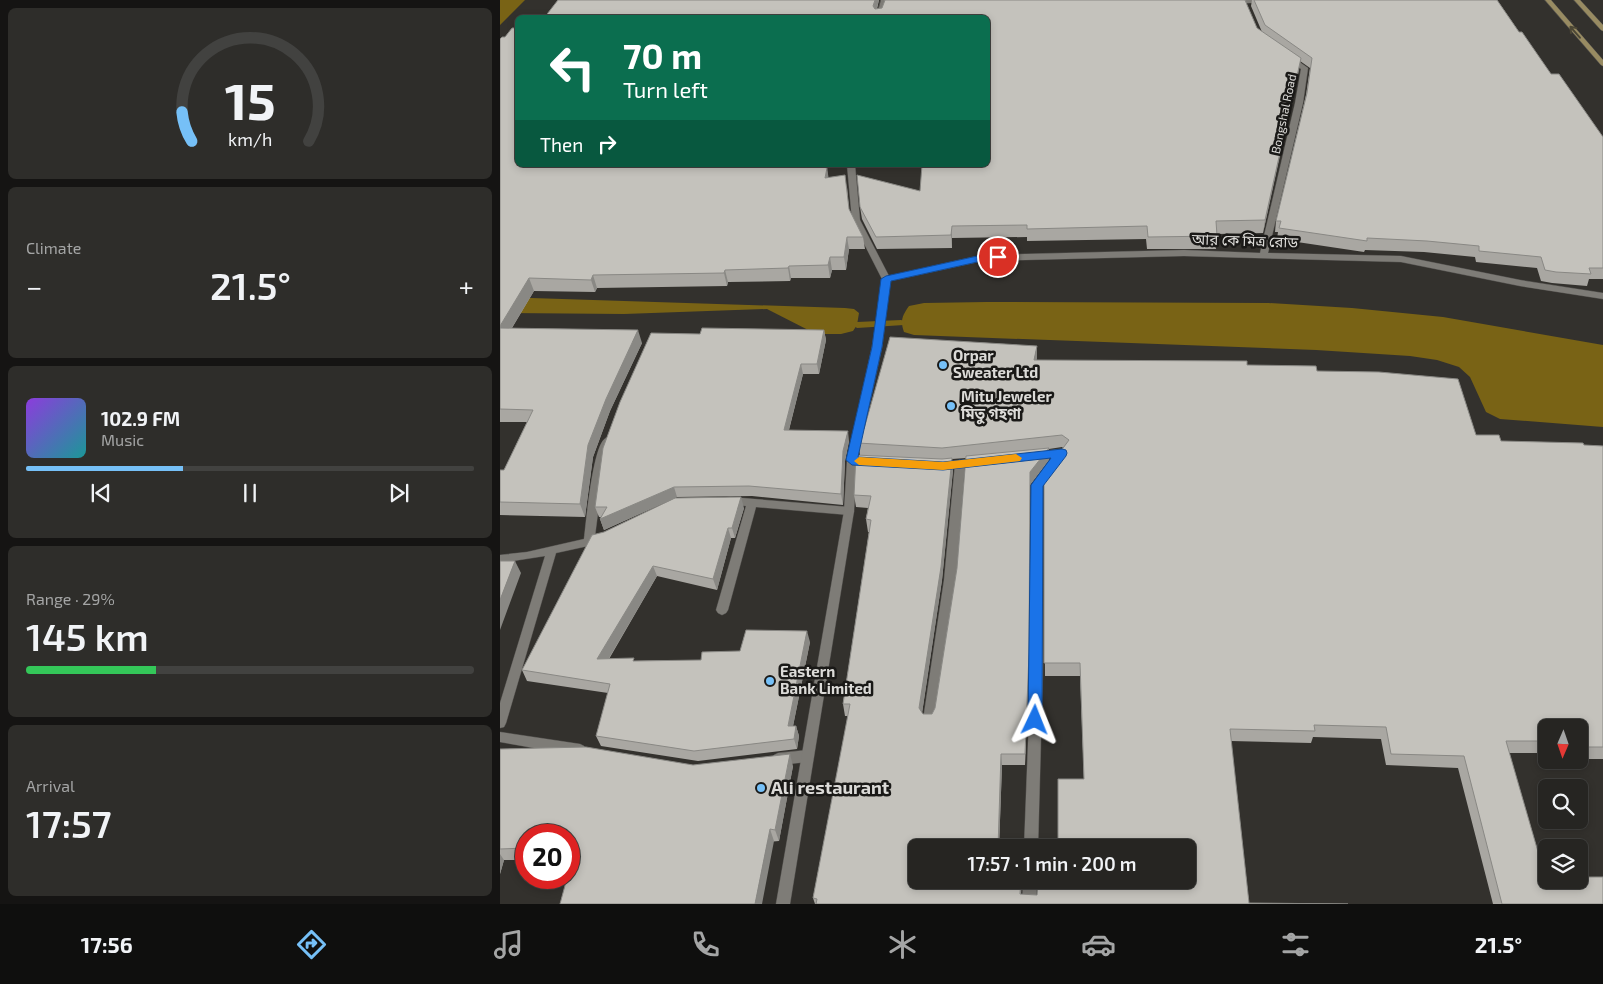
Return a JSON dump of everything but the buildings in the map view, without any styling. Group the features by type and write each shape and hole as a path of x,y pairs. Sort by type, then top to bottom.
{"main road":[{"path":"1548,0 1603,64"},
{"path":"1577,0 1603,29"}],"street":[{"path":"880,15 884,0"},
{"path":"1227,3 1268,0"},
{"path":"1245,2 1248,11"},
{"name":"Bongshal Road","path":"1262,256 1299,103 1305,68 1282,52"},
{"path":"783,904 856,461 877,347 886,282 856,220 851,167"},
{"name":"আর কে মিত্র রোড","path":"886,282 982,258 1184,253 1401,259 1520,284 1603,296"},
{"path":"589,542 600,458 611,429"},
{"path":"1025,457 1062,453 1037,485 1037,665 1031,839"},
{"path":"929,720 950,580 960,464"},
{"path":"719,501 752,502 849,511"},
{"path":"722,610 752,502"},
{"path":"500,559 527,556 589,542 612,534"},
{"path":"500,723 552,550"},
{"path":"500,737 594,752"},
{"path":"762,761 808,756"},
{"path":"1029,904 1030,889"}],"shaded area":[{"path":"500,0 525,0 500,25"},
{"path":"500,297 845,308 854,309 859,313 857,325 853,331 841,334 816,334 767,309 624,314 500,313"},
{"path":"924,303 1268,303 1352,308 1443,317 1603,345 1603,427 1500,419 1486,412 1470,377 1459,367 1437,360 1410,356 1316,350 914,335 904,332 902,319 909,306"}],"waterway":[{"path":"857,325 901,323"}],"slow traffic":[{"path":"859,461 943,466 1016,458"}],"place":[{"name":"Orpar Sweater Ltd","path":"943,365"},
{"name":"Mitu Jeweler মিতু গহণা","path":"951,406"},
{"name":"Eastern Bank Limited","path":"770,681"},
{"name":"Ali restaurant","path":"761,788"}],"route":[{"path":"998,257 982,258 886,279 877,347 852,460 943,466 1062,453 1037,485 1037,665 1035,720"}]}
